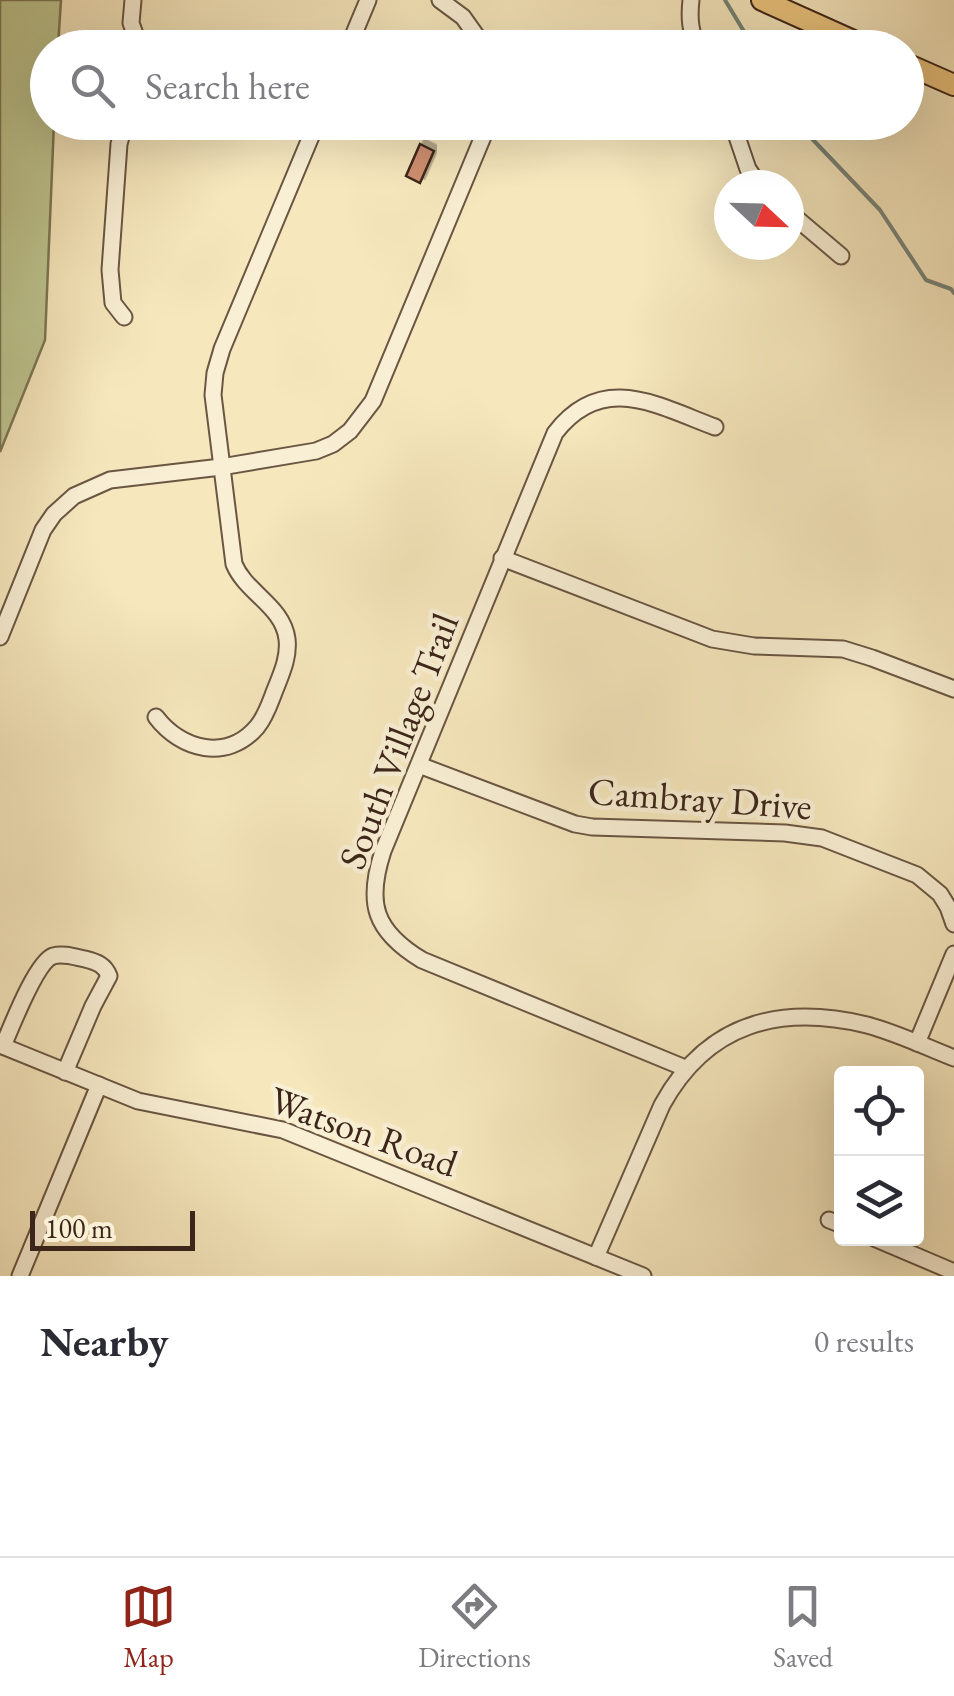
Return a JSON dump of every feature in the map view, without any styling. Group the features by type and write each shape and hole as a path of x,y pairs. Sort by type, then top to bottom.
{"main road":[{"path":"762,0 829,30"},
{"path":"924,72 954,85"}],"street":[{"path":"133,0 133,30"},
{"path":"356,30 368,0"},
{"path":"440,0 463,17 472,30"},
{"path":"691,0 691,30"},
{"path":"120,140 110,270 114,304 124,318"},
{"path":"156,717 167,732 190,745 219,748 235,742 248,736 265,714 285,665 288,652 284,627 271,608 244,583 234,564 212,396 217,362 310,140"},
{"path":"0,637 44,530 54,514 74,496 110,480 316,451 332,444 361,420 373,401 482,140"},
{"path":"738,140 748,170"},
{"path":"804,225 841,256"},
{"name":"South Village Trail","path":"685,1068 422,960 392,938 376,907 373,890 419,765 555,432 578,408 608,397 645,402 714,426"},
{"path":"502,558 712,639 754,646 844,650 954,690"},
{"name":"Cambray Drive","path":"419,765 575,824 785,832 822,838 917,875 940,894 954,924"},
{"path":"917,1043 954,954"},
{"path":"1,1046 47,959 66,955 92,960 104,966 109,976 64,1072"},
{"path":"596,1257 662,1105 685,1068 708,1048 744,1028 790,1018 814,1018 867,1025 954,1058"},
{"name":"Watson Road","path":"1,1046 138,1102 283,1130 644,1276"},
{"path":"20,1276 98,1086"},
{"path":"893,1246 954,1272"}],"green space":[{"path":"0,0 61,0 59,30 30,30 30,140 53,140 45,340 0,452"}],"building":[{"path":"420,144 434,151 420,183 406,176"}],"waterway":[{"path":"725,0 743,30"},
{"path":"813,140 880,210 926,280 954,293"}]}
